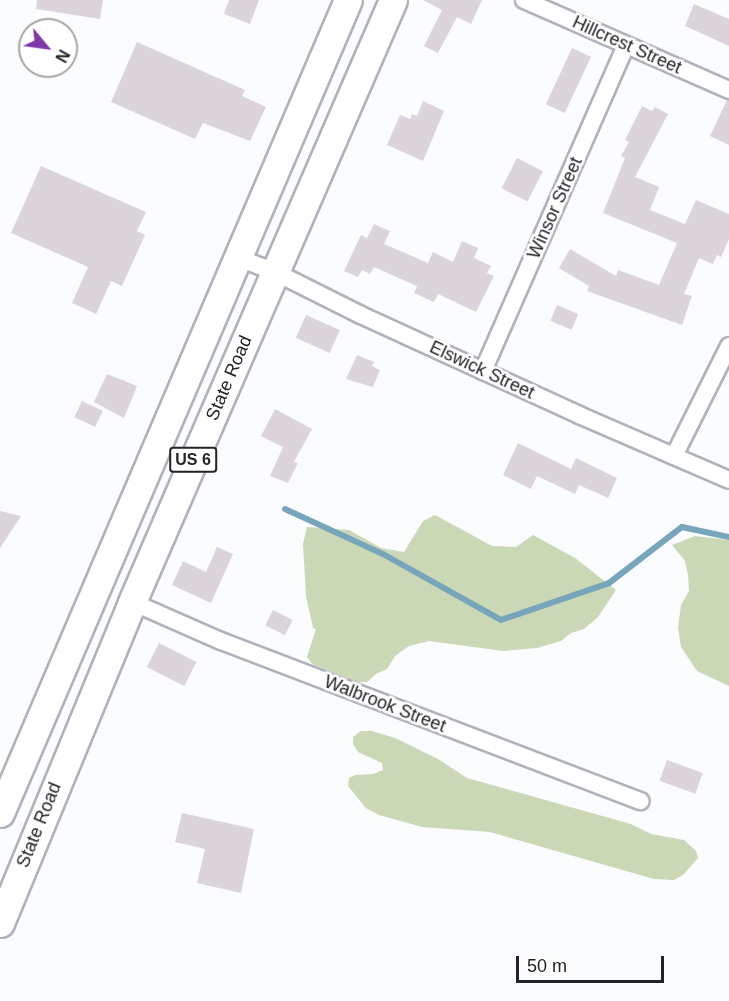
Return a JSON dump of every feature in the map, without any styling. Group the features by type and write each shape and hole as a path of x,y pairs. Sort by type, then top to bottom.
{"main road":[{"name":"US 6","path":"0,813 236,257 348,0"},
{"name":"State Road","path":"0,923 132,602 393,0"}],"street":[{"name":"Hillcrest Street","path":"524,0 729,90"},
{"name":"Winsor Street","path":"483,371 627,45"},
{"name":"Elswick Street","path":"236,257 275,272 361,315 483,371 729,480"},
{"path":"674,456 729,346"},
{"name":"Walbrook Street","path":"132,602 221,641 640,801"}],"green space":[{"path":"435,515 492,546 516,547 533,535 575,558 616,590 598,617 584,629 571,633 561,641 537,648 503,651 429,641 409,646 395,656 387,669 376,674 367,682 356,682 312,664 307,657 316,629 313,628 306,596 303,544 307,527 349,530 381,548 404,552 423,521"},
{"path":"695,536 729,540 729,686 697,671 681,647 678,628 681,605 689,591 688,575 685,561 672,545"},
{"path":"361,731 372,731 395,738 438,759 467,778 631,824 651,834 684,840 696,851 698,858 683,875 674,880 654,879 490,832 422,827 379,815 366,808 348,786 349,778 355,775 373,774 383,770 382,763 358,752 353,744 353,737"}],"building":[{"path":"37,0 103,0 100,19 36,9"},
{"path":"229,0 259,0 250,24 224,14"},
{"path":"423,0 482,0 471,24 457,17 438,53 424,46 442,10"},
{"path":"694,4 729,19 729,46 685,26"},
{"path":"137,42 245,90 242,96 266,107 250,141 203,123 195,139 111,102"},
{"path":"572,48 591,57 565,113 546,104"},
{"path":"729,100 729,145 710,136"},
{"path":"423,101 444,111 423,161 387,145 400,115 410,119 412,114 417,116"},
{"path":"642,106 652,111 655,107 668,114 635,177 659,187 650,210 685,224 696,200 729,214 729,239 721,257 717,255 713,264 699,258 684,294 692,296 682,325 587,291 589,286 559,268 570,249 616,276 618,270 659,285 677,243 603,213 625,158 621,156 629,142 625,140"},
{"path":"517,158 543,171 527,201 502,188"},
{"path":"41,166 146,212 137,231 145,235 122,286 111,281 96,314 72,303 88,267 11,233"},
{"path":"374,224 390,231 384,244 428,263 433,252 453,262 462,241 478,248 474,258 491,266 487,273 494,276 476,312 438,294 434,302 414,293 417,286 374,267 370,274 362,270 358,277 344,271 361,235 367,238"},
{"path":"557,305 578,314 572,330 550,321"},
{"path":"306,315 340,330 330,353 296,338"},
{"path":"357,355 374,362 372,366 380,370 373,387 346,379"},
{"path":"107,374 137,386 124,418 94,402"},
{"path":"82,401 103,411 95,427 74,417"},
{"path":"275,409 312,429 294,462 298,463 288,483 270,476 283,447 261,436"},
{"path":"518,443 571,469 576,458 617,478 608,498 579,485 575,494 537,476 531,489 503,475"},
{"path":"0,511 21,516 0,548"},
{"path":"217,547 233,554 211,603 172,585 183,561 206,572"},
{"path":"273,610 293,620 285,635 265,625"},
{"path":"159,643 196,662 184,686 147,667"},
{"path":"667,760 703,773 695,794 659,781"},
{"path":"182,813 254,829 241,893 197,883 205,849 175,842"}],"waterway":[{"path":"285,509 383,554 501,620 609,583 682,527 729,537"}]}
